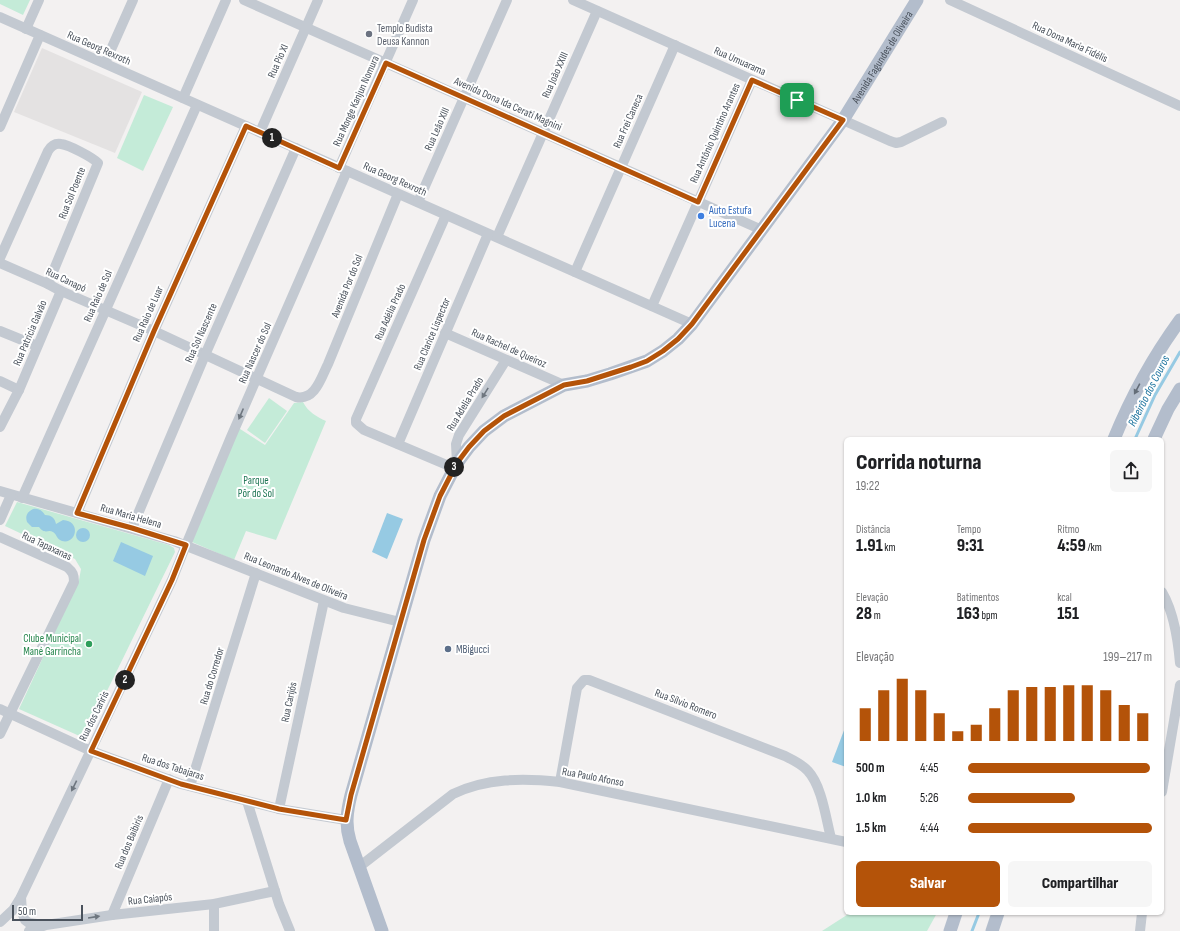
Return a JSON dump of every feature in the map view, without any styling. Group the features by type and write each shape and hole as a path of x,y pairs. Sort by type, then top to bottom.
{"main road":[{"name":"Avenida Fagundes de Oliveira","path":"382,931 347,832 346,820 351,795 424,540 440,496 455,465 484,431 504,416 564,385 587,381 647,361 678,339 692,324 843,120 917,0"},
{"path":"1115,437 1129,404 1141,382 1180,320"},
{"path":"1155,437 1168,409 1180,389"},
{"path":"992,931 997,915"}],"street":[{"path":"26,29 39,0"},
{"path":"105,63 133,0"},
{"path":"183,98 226,0"},
{"name":"Avenida Dona Ida Cerati Magnini","path":"244,0 762,230"},
{"name":"Rua Pio XI","path":"260,132 318,0"},
{"name":"Rua Monge Kanjun Nomura","path":"343,169 413,0"},
{"name":"Rua Leão XIII","path":"418,202 507,0"},
{"name":"Rua Umuarama","path":"573,0 896,143 942,122"},
{"name":"Rua Dona Maria Fidélis","path":"950,0 1180,106"},
{"name":"Rua João XXIII","path":"492,236 543,133 597,11"},
{"name":"Rua Georg Rexroth","path":"0,17 692,324"},
{"path":"0,127 40,35"},
{"name":"Rua Frei Caneca","path":"575,272 675,45"},
{"name":"Rua Antônio Quintino Arantes","path":"652,306 752,80"},
{"name":"Rua Raio de Sol","path":"22,498 197,105"},
{"name":"Rua Raio de Luar","path":"77,513 154,331 246,126"},
{"name":"Rua Sol Poente","path":"0,258 51,147 56,144 62,144 93,158 98,163 48,284"},
{"name":"Rua Sol Nascente","path":"132,528 205,355 296,148"},
{"name":"Rua Nascer do Sol","path":"186,545 343,169"},
{"name":"Avenida Por do Sol","path":"316,388 328,364 398,194"},
{"name":"Rua Adélia Prado","path":"398,444 364,430 356,423 356,419 446,215"},
{"name":"Rua Clarice Lispector","path":"398,444 445,333 492,236"},
{"name":"Rua Canapó","path":"0,263 48,284 60,292 154,331 296,397 301,398 312,394 316,388"},
{"name":"Rua Patrícia Galvão","path":"0,427 18,390 60,292"},
{"path":"0,331 36,346"},
{"name":"Rua Rachel de Queiroz","path":"445,333 564,385"},
{"name":"Rua Adelia Prado","path":"455,465 456,444 459,435 506,360"},
{"path":"0,381 18,390"},
{"path":"398,444 455,465"},
{"name":"Rua Maria Helena","path":"0,491 132,528 186,545"},
{"path":"0,520 11,495"},
{"name":"Rua Tapaxanas","path":"0,537 67,567 72,571 74,577 74,582 0,734"},
{"name":"Rua Leonardo Alves de Oliveira","path":"186,545 324,601 344,608 400,622"},
{"name":"Rua dos Cariris","path":"0,922 13,910 21,897 172,580 186,545"},
{"name":"Rua do Corredor","path":"190,786 256,573"},
{"path":"1164,597 1173,620 1180,663"},
{"name":"Rua Carijós","path":"279,809 324,601"},
{"name":"Rua Sílvio Romero","path":"560,782 577,688 584,680 589,680 785,756 798,763 808,771 816,784 831,838"},
{"path":"1164,780 1180,685"},
{"name":"Rua dos Tabajaras","path":"0,709 91,751 169,780 279,809 346,820"},
{"name":"Rua dos Baibiris","path":"112,915 169,780"},
{"name":"Rua Paulo Afonso","path":"359,867 438,804 453,794 468,786 487,782 516,780 560,782 844,841"},
{"path":"247,801 275,891 290,931"},
{"name":"Rua Caiapós","path":"29,931 46,925 112,915 214,904 275,891"},
{"path":"21,897 22,912 25,920 46,925"},
{"path":"214,904 214,931"},
{"path":"1140,931 1142,915"}],"shaded area":[{"path":"42,48 142,92 115,153 14,112"}],"green space":[{"path":"0,0 30,0 23,15 0,4"},
{"path":"144,95 173,107 143,171 117,158"},
{"path":"269,398 287,411 265,443 247,430"},
{"name":"Parque Pôr do Sol","path":"303,402 307,409 313,414 326,421 276,540 246,531 234,560 192,542 237,427 265,445 294,403"},
{"name":"Clube Municipal Mané Garrincha","path":"17,502 169,545 174,548 175,552 84,738 19,709 79,580 81,569 75,559 5,526"},
{"path":"847,915 936,915 927,931 822,931"}],"water":[{"path":"33,509 40,510 45,515 52,517 56,524 63,520 69,521 73,524 75,532 71,540 62,541 51,531 43,531 39,527 32,527 27,522 26,516 29,511"},
{"path":"387,513 403,519 387,559 372,552"},
{"path":"83,528 88,530 90,535 88,540 83,542 78,540 76,535 78,530"},
{"path":"121,542 153,556 145,576 113,561"},
{"path":"844,730 844,766 832,762"}],"waterway":[{"name":"Ribeirão dos Couros","path":"1136,437 1155,395 1180,352"},
{"name":"Ribeirão dos Couros","path":"972,931 978,915"}],"place":[{"name":"Templo Budista Deusa Kannon","path":"369,34"},
{"name":"Auto Estufa Lucena","path":"701,216"},
{"name":"Clube Municipal Mané Garrincha","path":"89,644"},
{"name":"MBigucci","path":"448,649"}],"route":[{"path":"386,63 698,202 752,80 797,100 843,120 692,324 678,339 647,361 587,381 564,385 504,416 484,431 457,463 440,496 424,540 351,795 346,820 279,809 181,784 91,751 172,580 186,545 77,513 154,331 246,126 339,168 386,63"}]}
